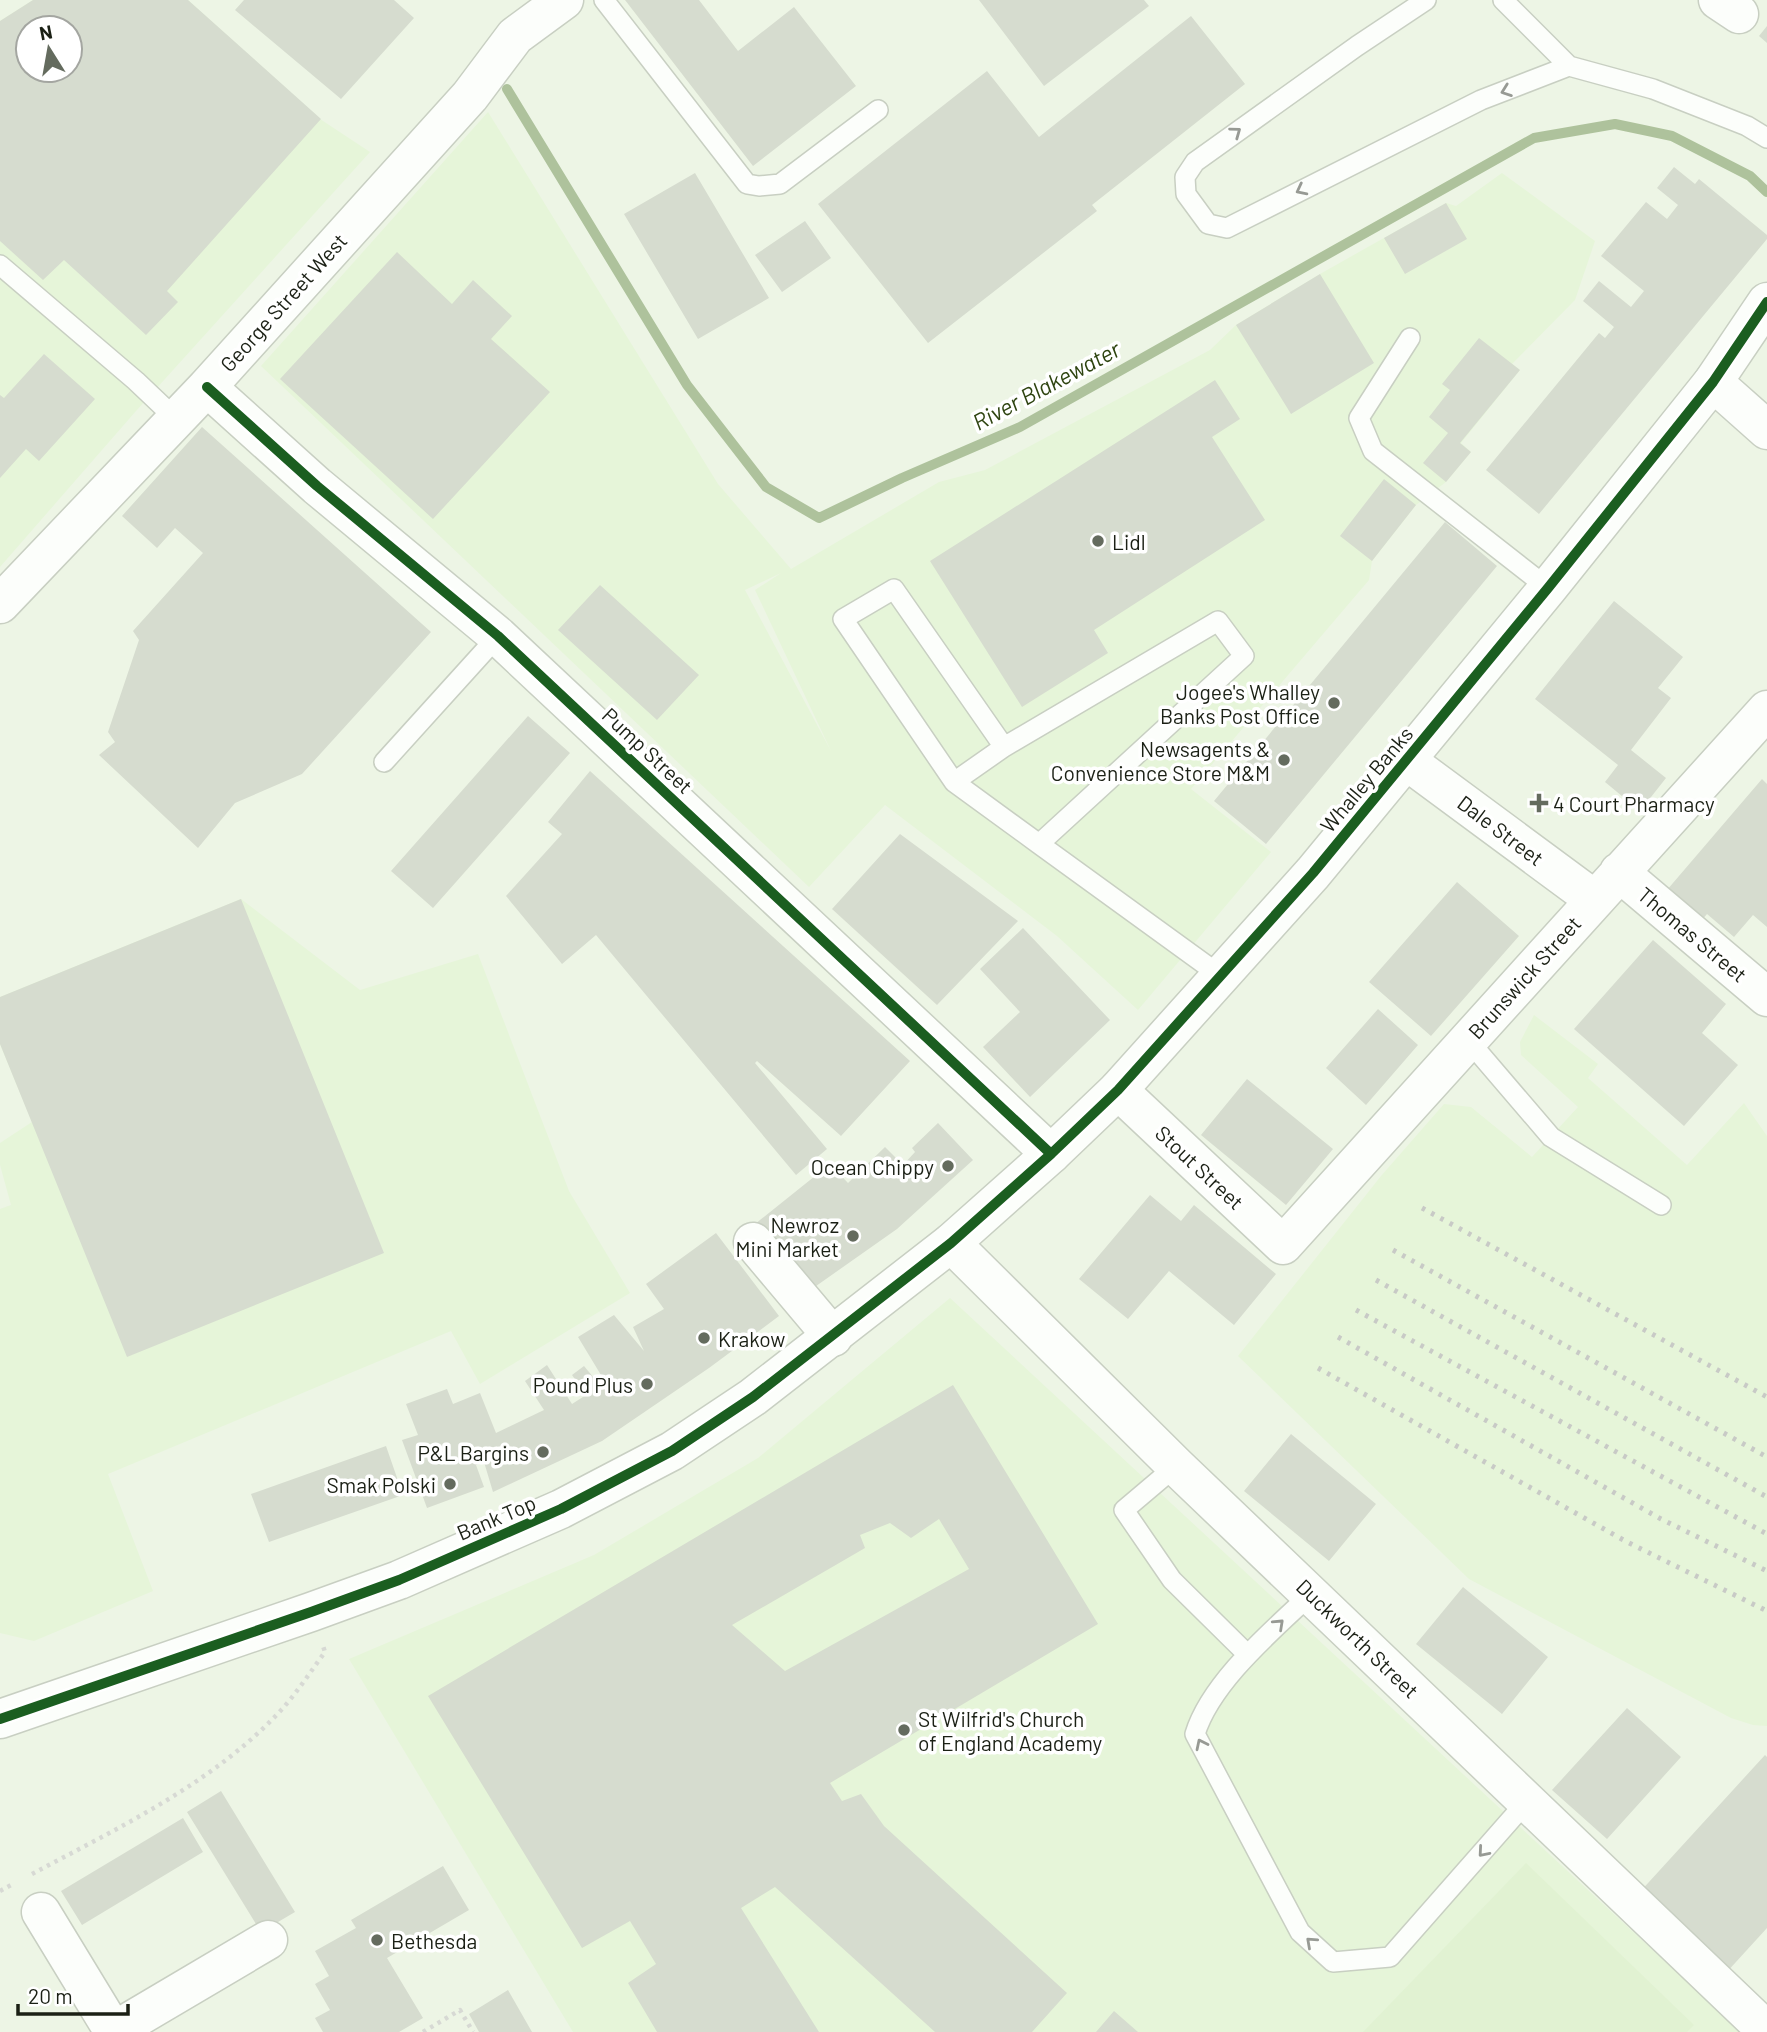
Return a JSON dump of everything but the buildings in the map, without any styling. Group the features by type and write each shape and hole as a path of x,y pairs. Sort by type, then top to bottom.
{"street":[{"name":"George Street West","path":"0,604 207,387 470,96 515,36 564,0"},
{"name":"Whalley Banks","path":"951,1243 1118,1090 1313,873 1548,588 1713,382 1767,302"},
{"path":"1713,382 1767,430"},
{"name":"Pump Street","path":"207,387 317,486 498,636 1051,1154"},
{"name":"Brunswick Street","path":"1283,1245 1767,710"},
{"name":"Dale Street","path":"1407,761 1607,886"},
{"name":"Thomas Street","path":"1607,886 1767,996"},
{"name":"Stout Street","path":"1118,1090 1283,1245"},
{"path":"753,1242 833,1337"},
{"name":"Bank Top","path":"0,1719 399,1580 574,1503 672,1451 753,1397 951,1243"},
{"name":"Duckworth Street","path":"951,1243 1176,1466 1767,2031"},
{"path":"41,1912 114,2031 268,1940"}],"lane":[{"path":"604,0 747,184 780,184 878,110"},
{"path":"1426,0 1195,162 1185,177 1186,194 1208,224 1227,228 1481,100 1569,66"},
{"path":"1503,0 1569,66 1653,89 1747,126 1767,138"},
{"path":"0,265 176,419"},
{"path":"1410,338 1359,418 1373,451 1548,588"},
{"path":"1004,747 894,589 843,619 954,782 1221,976"},
{"path":"954,782 1004,747 1218,621 1244,656 1039,844"},
{"path":"384,762 498,636"},
{"path":"1468,1040 1551,1138 1661,1205"},
{"path":"1176,1466 1124,1510 1172,1580 1247,1654"},
{"path":"1311,1594 1247,1654 1201,1716 1195,1734 1300,1932 1333,1962 1390,1957 1528,1800"}],"path":[{"path":"0,1891 154,1808 236,1752 283,1708 325,1652 311,1612"},
{"path":"423,2032 460,2010 473,2032"}],"shaded area":[{"path":"33,0 188,0 320,119 370,152 136,411 0,567 0,21"},
{"path":"488,112 718,484 791,569 939,482 985,470 1210,350 1236,325 1320,274 1446,203 1456,206 1502,173 1595,241 1575,300 1512,364 1520,370 1461,443 1471,452 1446,482 1416,505 1372,561 1369,580 1191,789 1271,852 1138,1010 1057,936 885,805 809,887 261,366","holes":["781,573 755,590 831,751 745,590"]},
{"path":"241,899 360,990 478,954 569,1191 630,1293 480,1384 451,1331 108,1474 153,1591 34,1641 0,1633 0,1209 11,1205 0,1165 0,1143 32,1122 0,1044 0,997"},
{"path":"1534,1015 1598,1064 1588,1078 1687,1165 1744,1103 1767,1136 1767,1726 1731,1718 1469,1579 1238,1356 1381,1176 1444,1104 1471,1107 1532,1157 1578,1107 1521,1055 1520,1042"},
{"name":"St Wilfrid's Church of England Academy","path":"950,1298 1741,2032 573,2032 349,1659 594,1555 758,1458"},
{"path":"1526,1863 1694,2025 1687,2032 1363,2032"}],"waterway":[{"name":"River Blakewater","path":"507,89 687,385 766,487 819,518 902,478 1020,427 1534,138 1615,124 1672,136 1750,176 1767,192"}],"railway":[{"path":"1422,1208 1767,1397"},
{"path":"1393,1250 1767,1457"},
{"path":"1376,1280 1767,1497"},
{"path":"1356,1310 1767,1534"},
{"path":"1338,1337 1661,1519 1767,1571"},
{"path":"1318,1368 1627,1542 1767,1611"}],"cycle path":[{"path":"0,1719 399,1580 561,1509 672,1451 753,1397 951,1243 1118,1090 1313,873 1548,588 1713,382 1767,302"},
{"path":"207,387 317,486 498,636 1051,1154"}],"place":[{"name":"Lidl","path":"1098,541"},
{"name":"Jogee's Whalley Banks Post Office","path":"1334,703"},
{"name":"Newsagents & Convenience Store M&M","path":"1284,760"},
{"name":"4 Court Pharmacy","path":"1539,803"},
{"name":"Ocean Chippy","path":"948,1166"},
{"name":"Newroz Mini Market","path":"853,1236"},
{"name":"Krakow","path":"704,1338"},
{"name":"Pound Plus","path":"647,1384"},
{"name":"P&L Bargins","path":"543,1452"},
{"name":"Smak Polski","path":"450,1484"},
{"name":"St Wilfrid's Church of England Academy","path":"904,1730"},
{"name":"Bethesda","path":"377,1940"}]}
